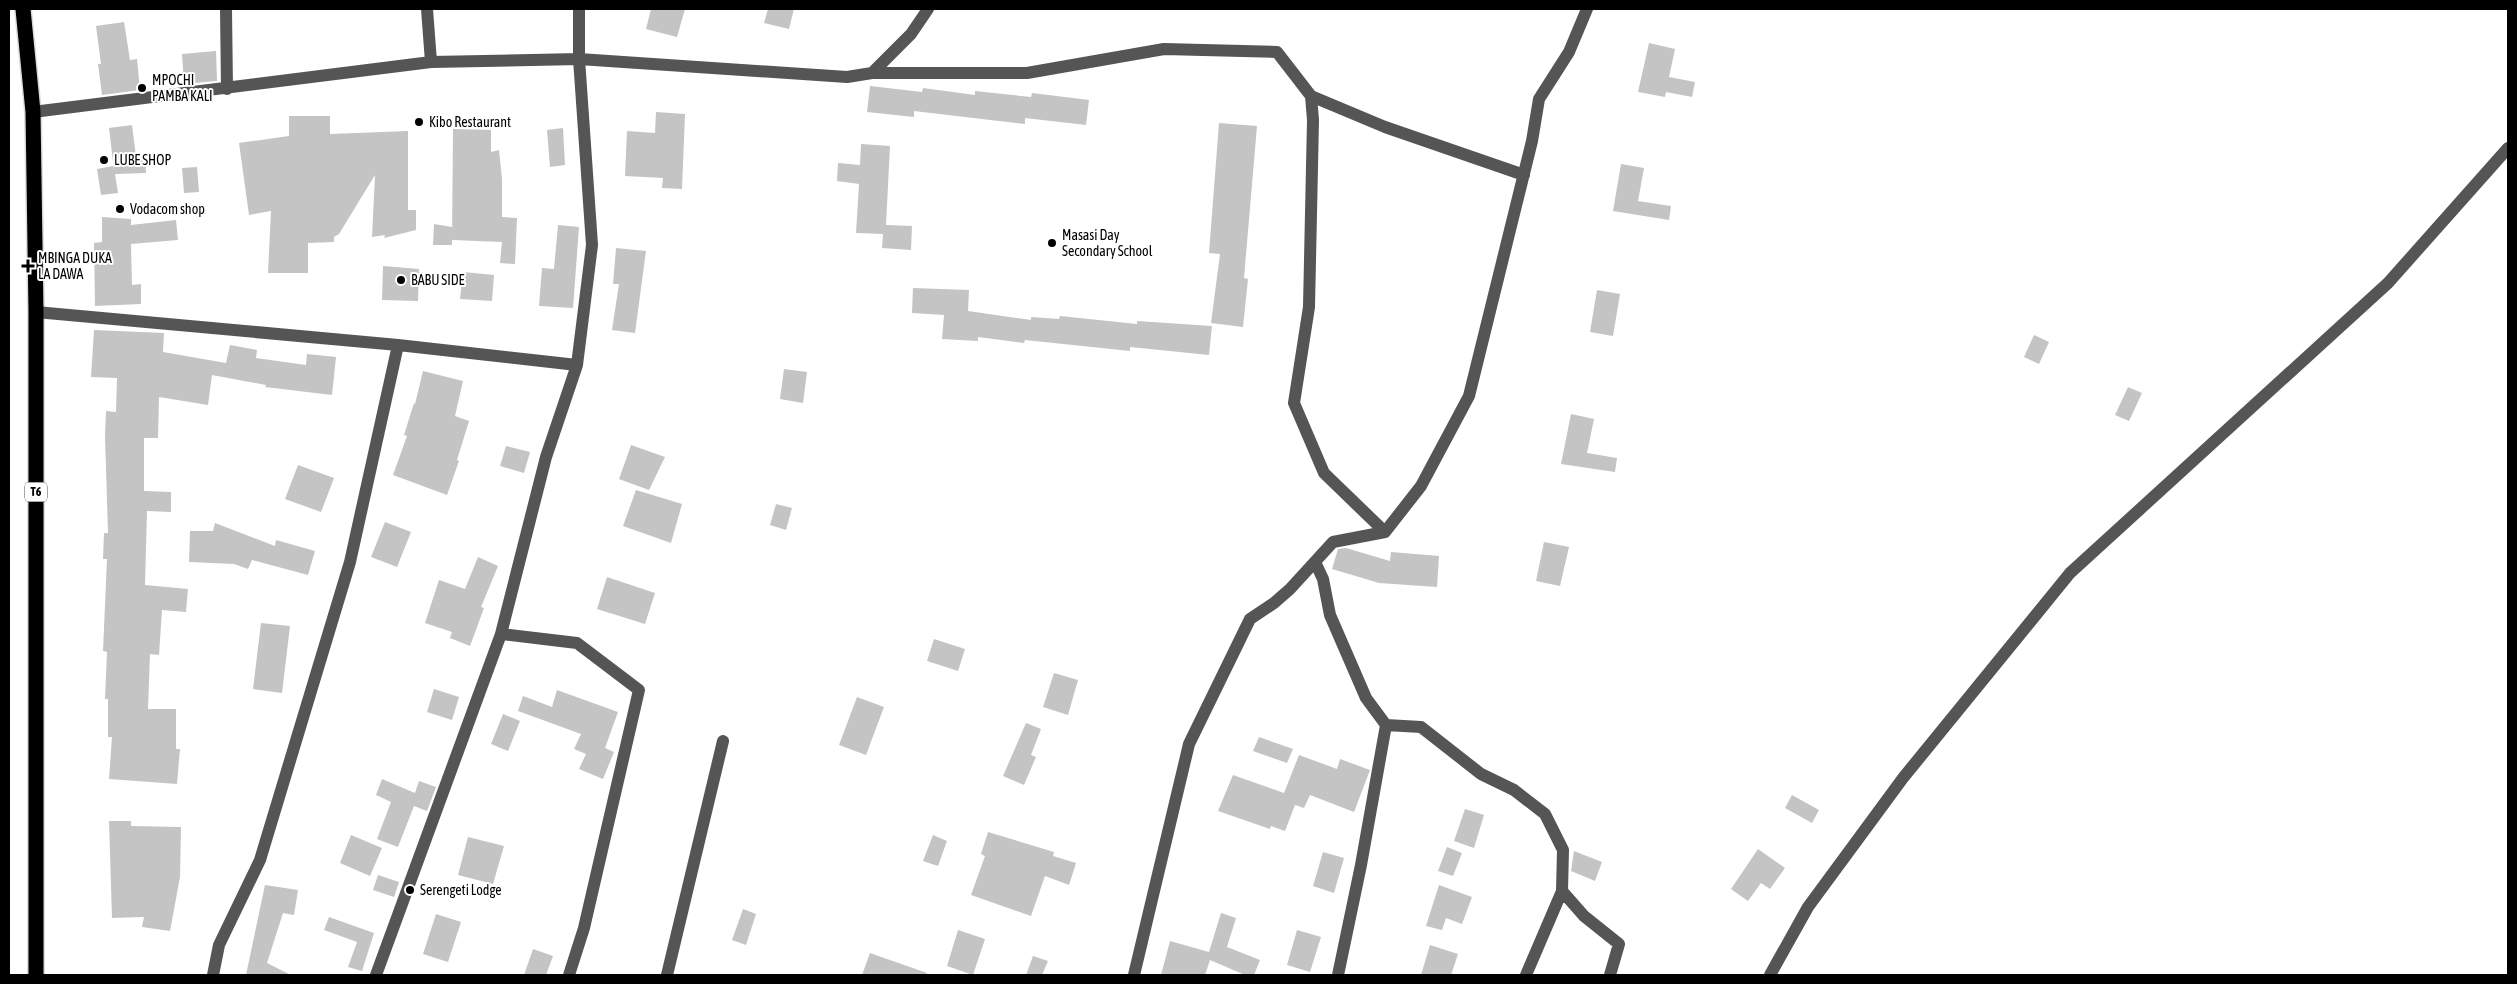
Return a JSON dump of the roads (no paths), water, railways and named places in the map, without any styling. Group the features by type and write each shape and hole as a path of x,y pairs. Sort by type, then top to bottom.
{"highway":[{"name":"T6","path":"22,9 33,112 36,312 36,975"}],"street":[{"path":"226,9 227,89"},
{"path":"427,9 431,62"},
{"path":"376,975 501,634 546,457 576,365 592,244 579,59 579,9"},
{"path":"872,73 911,34 928,9"},
{"path":"1134,975 1190,744 1250,619 1274,603 1333,542 1384,532 1421,486 1469,396 1524,175 1539,99 1569,52 1587,9"},
{"path":"33,112 431,62 579,59 847,77 872,73 1027,74 1164,49 1277,52 1311,96 1385,127 1524,175"},
{"path":"1311,96 1313,120 1309,307 1294,403 1324,473 1384,532"},
{"path":"1770,975 1808,907 1903,778 2070,573 2388,283 2508,148"},
{"path":"36,312 398,345 576,365"},
{"path":"213,975 219,945 260,860 350,562 398,345"},
{"path":"1315,562 1323,579 1330,614 1366,698 1386,725 1361,865 1338,975"},
{"path":"501,634 577,644 639,690 584,928 568,975"},
{"path":"1386,725 1421,727 1480,774 1514,790 1545,814 1563,850 1562,891 1526,975"},
{"path":"667,975 723,741"},
{"path":"1562,891 1584,916 1619,944 1610,975"}],"place":[{"name":"MPOCHI PAMBA KALI","path":"142,88"},
{"name":"Kibo Restaurant","path":"419,122"},
{"name":"LUBE SHOP","path":"104,160"},
{"name":"Vodacom shop","path":"120,209"},
{"name":"Masasi Day Secondary School","path":"1052,243"},
{"name":"MBINGA DUKA LA DAWA","path":"28,266"},
{"name":"BABU SIDE","path":"401,280"},
{"name":"Serengeti Lodge","path":"410,890"}]}
